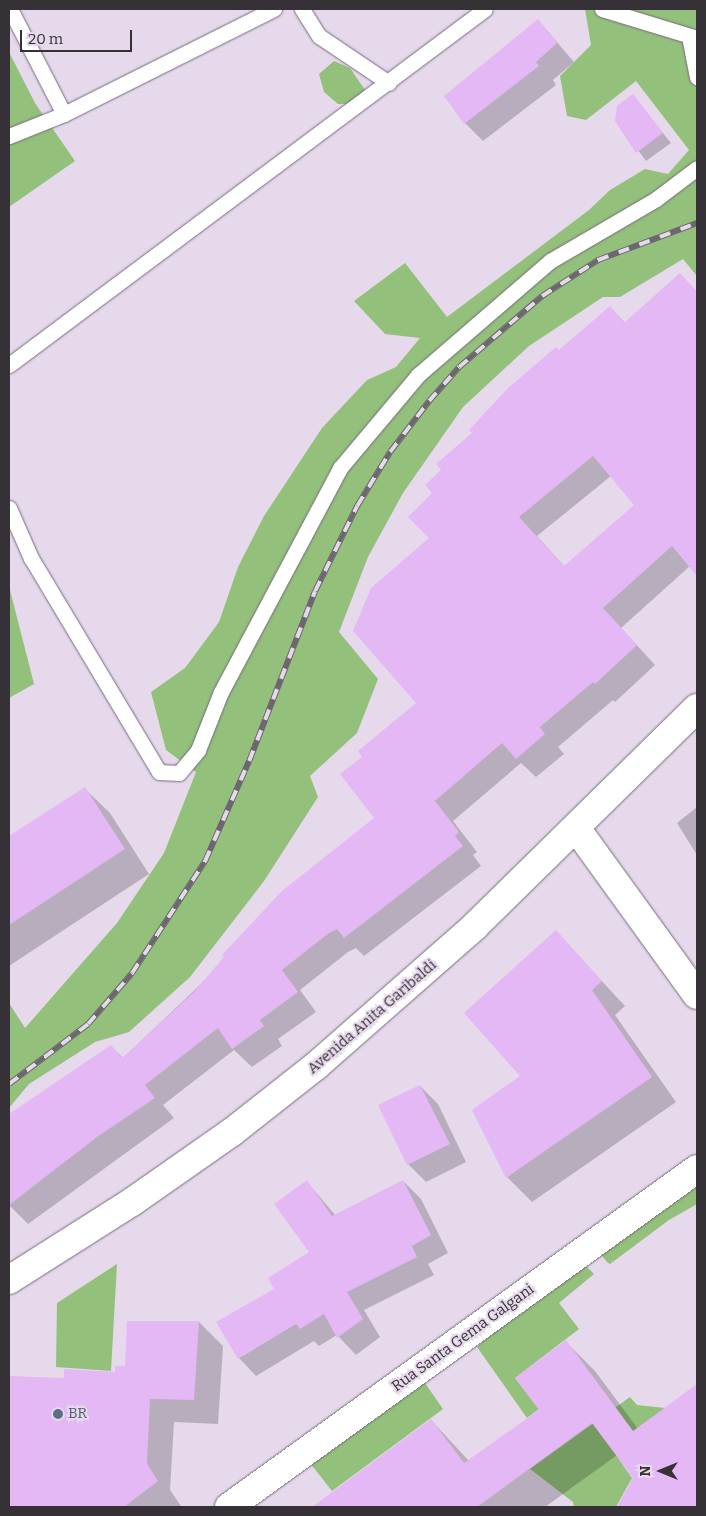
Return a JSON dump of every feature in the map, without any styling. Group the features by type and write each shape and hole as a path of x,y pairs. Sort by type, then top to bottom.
{"main road":[{"name":"Avenida Anita Garibaldi","path":"9,1280 132,1202 232,1132 317,1066 475,926 697,708"},
{"path":"576,828 697,995"},
{"name":"Rua Santa Gema Galgani","path":"229,1507 697,1169"}],"lane":[{"path":"10,9 64,114"},
{"path":"9,136 64,114 274,9"},
{"path":"302,9 319,36 389,83"},
{"path":"9,365 389,83 485,9"},
{"path":"602,9 693,37 697,77"},
{"path":"9,508 32,558 159,772 179,773 198,750 221,692 340,468 418,375 550,261 656,199 697,168"}],"green space":[{"path":"585,9 697,9 697,276 683,259 620,297 603,297 529,346 463,407 403,493 368,557 339,632 378,679 357,733 310,776 318,797 264,881 190,977 129,1032 95,1042 29,1084 9,1108 9,1003 25,1028 117,923 164,853 196,772 166,750 151,692 185,668 219,622 238,567 264,516 322,428 367,380 396,367 420,338 385,334 354,301 405,263 447,317 589,210 610,190 645,169 668,174 689,150 636,81 586,120 567,116 560,76 591,45"},
{"path":"9,52 35,103 75,161 9,207"},
{"path":"334,61 350,68 365,90 350,104 338,104 324,92 319,74"},
{"path":"9,586 34,684 9,698"},
{"path":"697,1168 697,1204 669,1220 610,1264 607,1262 598,1251"},
{"path":"576,1256 594,1274 559,1303 579,1329 515,1378 539,1409 527,1418 477,1347"},
{"path":"117,1264 111,1371 56,1367 57,1303"},
{"path":"418,1373 443,1409 332,1491 306,1458"},
{"path":"630,1397 637,1405 665,1408 674,1421 620,1461 632,1478 616,1507 574,1507 573,1502 530,1469"}],"building":[{"path":"538,19 557,43 536,62 539,66 464,124 444,96"},
{"path":"633,94 663,133 636,153 615,121 617,106"},
{"path":"680,273 697,292 697,576 672,546 603,608 637,645 595,684 593,682 540,727 545,734 516,759 502,743 435,801 459,832 455,836 463,846 344,938 337,929 329,933 282,970 298,992 260,1020 264,1026 232,1049 218,1028 145,1085 155,1098 97,1137 9,1205 9,1114 111,1045 122,1058 194,992 224,957 222,955 282,891 374,818 340,774 362,757 358,751 416,703 353,631 371,588 429,538 408,517 432,493 425,485 441,470 436,464 472,433 469,430 508,388 556,347 559,350 610,306 624,323","holes":["593,456 634,505 564,566 519,517"]},
{"path":"85,787 125,849 9,925 9,836"},
{"path":"556,930 602,981 592,990 652,1077 506,1178 472,1110 520,1076 464,1013"},
{"path":"420,1085 450,1144 407,1165 378,1105"},
{"path":"307,1180 332,1216 403,1180 431,1235 412,1246 417,1257 347,1292 363,1319 337,1338 324,1314 300,1329 296,1324 238,1359 216,1322 274,1289 268,1278 309,1252 274,1204"},
{"path":"127,1321 199,1321 194,1400 150,1399 147,1464 158,1481 124,1507 9,1507 9,1376 64,1378 64,1369 115,1372 115,1366 125,1366"},
{"path":"566,1340 633,1431 697,1384 697,1507 617,1507 633,1478 592,1423 477,1507 312,1507 431,1419 464,1463 539,1410 515,1378"}],"railway":[{"path":"9,1084 88,1024 132,973 205,861 249,761 315,591 357,506 390,452 429,401 459,367 542,296 598,260 697,223"}],"place":[{"name":"BR","path":"58,1414"}]}
